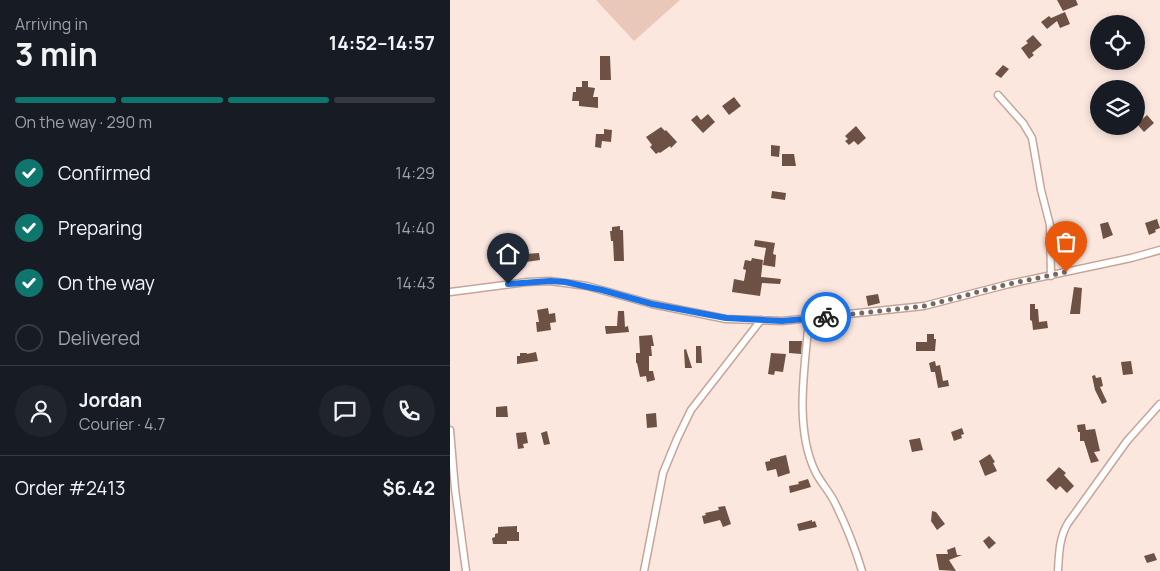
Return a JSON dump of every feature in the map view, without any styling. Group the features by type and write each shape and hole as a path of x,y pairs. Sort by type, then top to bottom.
{"street":[{"path":"998,96 1023,123 1032,138 1041,190 1050,225 1050,276"},
{"path":"450,292 527,282 550,281 587,286 652,304 726,318 782,321 924,306 1009,284 1160,250"},
{"path":"809,319 804,383 804,434 815,470 835,502 862,571"},
{"path":"644,571 663,473 677,439 692,410 761,320"},
{"path":"1058,571 1059,546 1063,531 1127,441 1160,404"},
{"path":"450,430 466,571"}],"shaded area":[{"path":"596,0 680,0 634,41"}],"building":[{"path":"1057,0 1076,0 1078,5 1063,11"},
{"path":"1065,12 1070,24 1060,28 1057,21 1047,29 1041,22 1049,16 1051,18"},
{"path":"1033,35 1042,45 1032,53 1034,55 1029,59 1021,48 1028,43 1026,41"},
{"path":"600,56 610,56 611,80 600,80"},
{"path":"1003,65 1009,69 1001,78 995,74"},
{"path":"582,81 588,81 588,87 595,88 593,97 598,97 598,108 579,106 579,101 572,101 573,92 576,92 576,87 582,87"},
{"path":"734,97 741,106 729,115 722,106"},
{"path":"708,114 715,122 703,133 691,120 697,115 701,120"},
{"path":"1147,115 1154,123 1145,131 1145,117"},
{"path":"856,126 866,138 858,145 854,141 849,145 845,141 848,139 845,136"},
{"path":"661,127 677,142 671,148 670,146 656,154 650,147 652,145 646,137"},
{"path":"604,129 612,130 611,142 602,141 601,148 595,147 596,134 604,134"},
{"path":"771,145 780,146 779,157 771,156"},
{"path":"782,154 794,154 796,166 782,166"},
{"path":"772,191 786,193 785,200 771,198"},
{"path":"1157,219 1160,228 1149,235 1145,223"},
{"path":"1108,222 1113,235 1103,239 1100,224"},
{"path":"620,226 620,230 623,230 624,261 614,261 613,241 611,241 610,231 612,231 612,227"},
{"path":"755,240 775,243 773,254 776,255 775,267 763,265 766,248 754,246"},
{"path":"539,253 540,260 526,262 525,254"},
{"path":"752,258 763,260 761,277 781,279 780,284 762,283 760,296 732,292 734,279 744,281 746,270 743,269 745,260 751,261"},
{"path":"1074,287 1082,288 1080,314 1070,314"},
{"path":"878,294 880,303 868,306 866,296"},
{"path":"1030,304 1035,304 1035,309 1038,309 1039,322 1047,321 1048,328 1033,330 1032,321 1030,320"},
{"path":"548,308 549,314 555,313 556,322 550,323 551,330 537,332 536,322 539,322 537,310"},
{"path":"618,311 624,311 625,327 628,326 629,332 606,334 605,326 617,326"},
{"path":"927,334 934,334 934,339 936,339 935,351 916,351 916,342 927,342"},
{"path":"652,335 654,346 651,346 652,356 649,356 649,371 653,371 655,380 647,382 646,376 640,377 636,363 636,353 640,353 639,336"},
{"path":"789,341 802,341 801,354 789,353"},
{"path":"696,346 701,346 702,363 696,363"},
{"path":"686,349 692,368 685,368 684,350"},
{"path":"536,352 538,361 517,364 517,356 520,356 520,353"},
{"path":"771,353 786,354 783,372 775,371 774,375 768,374"},
{"path":"935,361 936,366 940,365 943,381 948,380 949,386 938,388 935,372 931,372 929,363"},
{"path":"1131,361 1133,374 1123,375 1121,362"},
{"path":"1095,375 1096,378 1101,377 1103,386 1100,387 1107,402 1102,404 1095,390 1092,376"},
{"path":"507,406 508,417 496,417 496,407"},
{"path":"656,413 657,427 647,428 646,414"},
{"path":"1085,424 1086,430 1095,429 1100,451 1094,452 1099,461 1091,463 1084,441 1080,441 1080,432 1078,432 1077,425"},
{"path":"962,428 964,434 961,435 962,438 954,441 951,432"},
{"path":"547,431 550,444 544,445 541,433"},
{"path":"526,432 528,443 523,444 524,448 518,449 516,433"},
{"path":"920,438 923,450 912,452 909,440"},
{"path":"990,454 995,462 993,463 997,471 985,476 979,461"},
{"path":"786,455 790,473 778,477 776,469 767,471 765,462"},
{"path":"1059,467 1066,473 1064,475 1074,486 1067,493 1060,486 1056,490 1046,480"},
{"path":"808,479 811,487 790,493 789,486 799,484 798,482"},
{"path":"725,506 731,524 723,527 720,520 704,524 702,516 706,515 705,513 719,510 718,507"},
{"path":"932,511 936,512 945,524 937,530 931,521"},
{"path":"812,520 812,522 815,521 817,527 799,531 797,524"},
{"path":"517,526 519,541 507,541 507,544 493,544 492,538 498,533 498,527"},
{"path":"989,536 996,543 989,549 983,541"},
{"path":"955,547 957,555 962,555 949,560 956,571 939,570 936,554 948,554 947,550"},
{"path":"1154,553 1157,560 1147,563 1144,556"}],"way so far":[{"path":"826,317 924,306 1009,284 1066,272"}],"route":[{"path":"508,284 550,281 565,282 587,286 652,304 726,318 782,321 826,317"}]}
